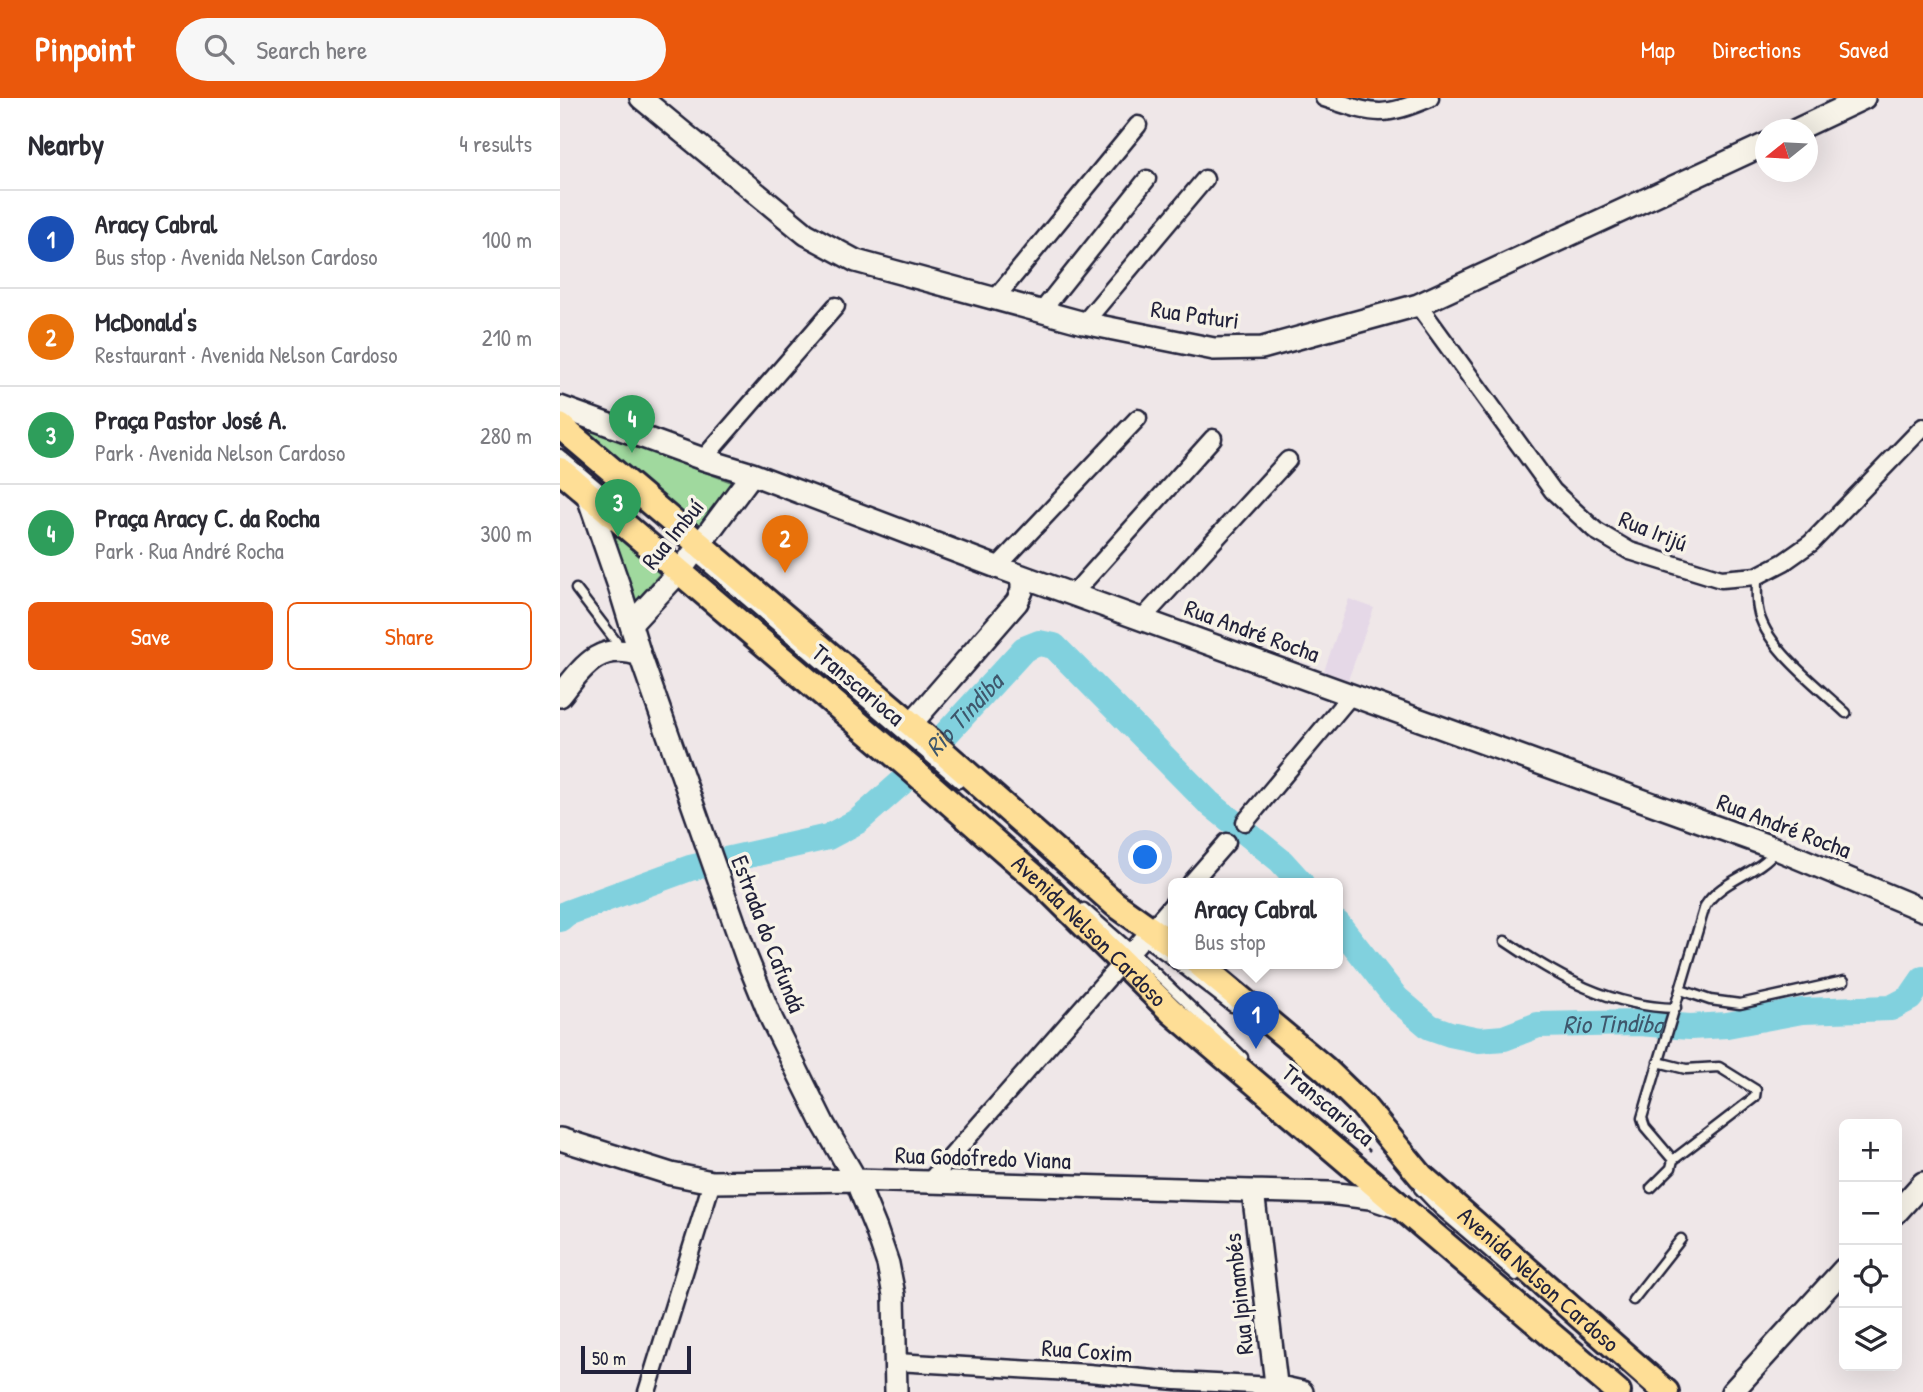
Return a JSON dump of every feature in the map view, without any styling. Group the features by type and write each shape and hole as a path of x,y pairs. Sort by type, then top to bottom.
{"main road":[{"name":"Rua Paturi","path":"642,98 806,234 856,261 1084,323 1214,349 1262,348 1418,305 1755,149"},
{"path":"1818,120 1864,98"},
{"name":"Rua André Rocha","path":"560,407 752,474 997,567 1777,849 1923,910"},
{"name":"Avenida Nelson Cardoso","path":"560,426 687,558 924,759 1115,904 1171,1011 1618,1392"},
{"name":"Avenida Nelson Cardoso","path":"570,464 586,491 687,558 903,733 924,759 1045,886 1136,943 1168,946"},
{"name":"Rua Imbuí","path":"631,624 687,558 752,474"},
{"name":"Estrada do Cafundá","path":"586,491 631,624 631,652 772,1020 824,1125 856,1180 888,1264 894,1295 896,1392"},
{"path":"903,733 1017,603 1022,591 1022,576"},
{"path":"560,696 594,658 604,653 631,652"},
{"name":"Avenida Nelson Cardoso","path":"1205,969 1325,1069 1363,1106 1422,1176 1603,1331 1666,1392"},
{"name":"Rua Godofredo Viana","path":"560,1139 671,1174 712,1182 856,1180 1349,1194 1386,1202 1409,1212"},
{"path":"1902,1207 1922,1187"},
{"name":"Rua Ipinambés","path":"1253,1191 1276,1389"},
{"path":"1732,1392 1839,1274"},
{"path":"1276,1389 1302,1392"}],"street":[{"path":"1324,98 1364,111 1381,113 1399,111 1430,98"},
{"path":"994,300 1138,125"},
{"path":"1041,312 1147,179"},
{"path":"1084,323 1205,179"},
{"name":"Rua Irijú","path":"1418,305 1553,491 1596,531 1630,551 1721,579 1757,576 1784,562 1811,542 1923,427"},
{"path":"703,459 836,306"},
{"path":"997,567 1138,418"},
{"path":"1073,594 1213,438"},
{"path":"1142,619 1288,460"},
{"path":"1245,822 1350,695"},
{"path":"1195,878 1227,842"},
{"path":"928,1183 1168,909"},
{"path":"647,1392 712,1182"},
{"name":"Rua Coxim","path":"896,1362 1088,1373 1276,1389"}],"lane":[{"path":"560,454 624,509"},
{"path":"570,464 621,493"},
{"path":"1757,576 1758,611 1769,634 1784,655 1846,713"},
{"path":"576,589 631,652"},
{"path":"924,759 965,787"},
{"path":"998,832 1060,887"},
{"path":"1651,1188 1671,1168 1672,1160 1643,1123 1658,1062 1705,906 1712,895 1763,864 1777,849"},
{"path":"1039,850 1122,921"},
{"name":"Transcarioca","path":"1081,905 1136,943 1168,959"},
{"path":"1505,941 1577,986 1647,1007 1675,1011"},
{"name":"Transcarioca","path":"1136,943 1249,1063"},
{"name":"Transcarioca","path":"1183,969 1237,1011"},
{"path":"1681,990 1710,1000 1740,1004 1844,981"},
{"name":"Transcarioca","path":"1296,1058 1306,1065"},
{"path":"1658,1062 1686,1069 1719,1068 1756,1090 1755,1097 1672,1160"},
{"path":"1413,1183 1438,1210 1521,1280"},
{"path":"1633,1300 1681,1239"}],"path":[{"path":"1306,1091 1370,1151"}],"shaded area":[{"path":"1349,599 1374,608 1348,680 1324,671"}],"green space":[{"path":"574,423 737,484 699,534"},
{"path":"596,507 665,568 630,608"}],"waterway":[{"name":"Rio Tindiba","path":"560,919 567,913 690,868 828,837 858,821 901,783 1024,649 1039,643 1054,646 1208,802 1281,861 1296,878"},
{"name":"Rio Tindiba","path":"1343,930 1397,999 1430,1027 1479,1040 1504,1038 1538,1025 1639,1023 1690,1027 1727,1025 1802,1011 1891,1008 1910,998 1923,979"}],"place":[{"name":"Praça Aracy C. da Rocha","path":"632,453"},
{"name":"Praça Pastor José A.","path":"618,537"},
{"name":"McDonald's","path":"785,573"},
{"name":"Aracy Cabral","path":"1256,1049"}]}
